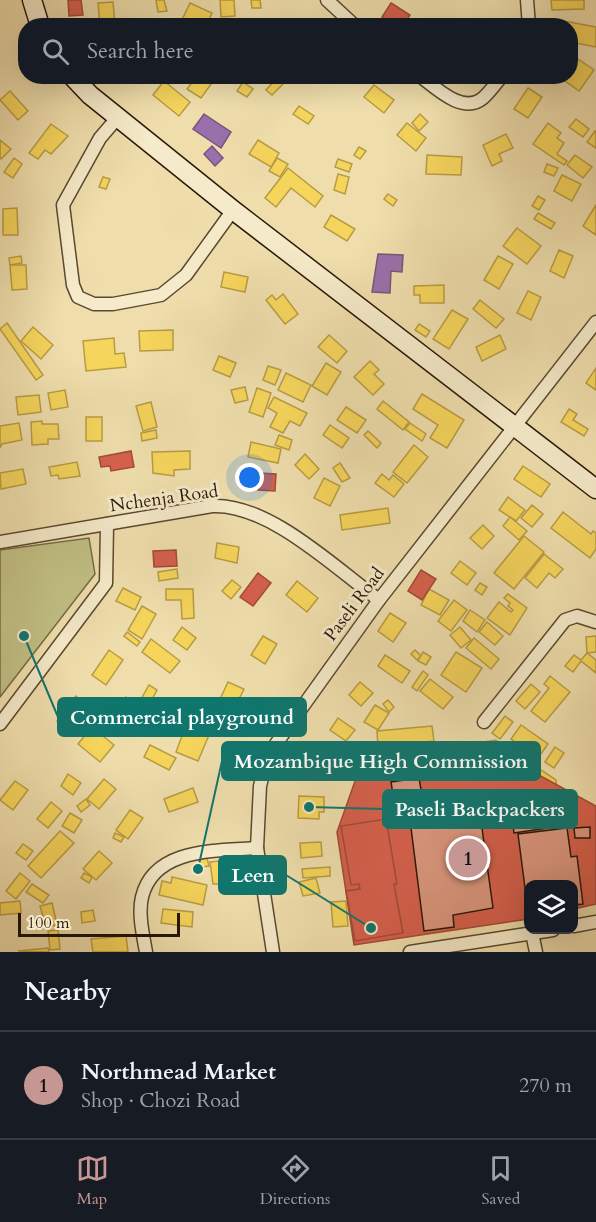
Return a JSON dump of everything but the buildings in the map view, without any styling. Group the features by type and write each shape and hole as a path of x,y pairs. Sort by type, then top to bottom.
{"street":[{"path":"32,0 38,18"},
{"path":"327,0 346,18"},
{"path":"527,0 528,18"},
{"path":"80,84 90,95 233,210 596,489"},
{"path":"430,84 448,98 464,104 482,100 495,84"},
{"path":"118,117 100,138 63,205 73,285 78,297 93,304 112,304 161,295 186,275 233,210"},
{"name":"Paseli Road","path":"273,952 257,848 260,786 268,755 379,600 596,322"},
{"name":"Nchenja Road","path":"0,542 212,506 250,510 269,519 379,600"},
{"path":"0,724 107,581 107,524"},
{"path":"484,722 566,620 577,616 596,622"},
{"path":"146,952 142,897 154,875 181,856 198,852 257,848"},
{"path":"578,925 596,922"},
{"path":"410,952 526,934"},
{"path":"532,934 536,952"}],"shaded area":[{"path":"89,538 95,574 0,697 0,550"}],"place":[{"name":"Commercial playground","path":"24,636"},
{"name":"Paseli Backpackers","path":"309,807"},
{"name":"Northmead Market","path":"468,858"},
{"name":"Mozambique High Commission","path":"198,869"},
{"name":"Leen","path":"371,928"}]}
